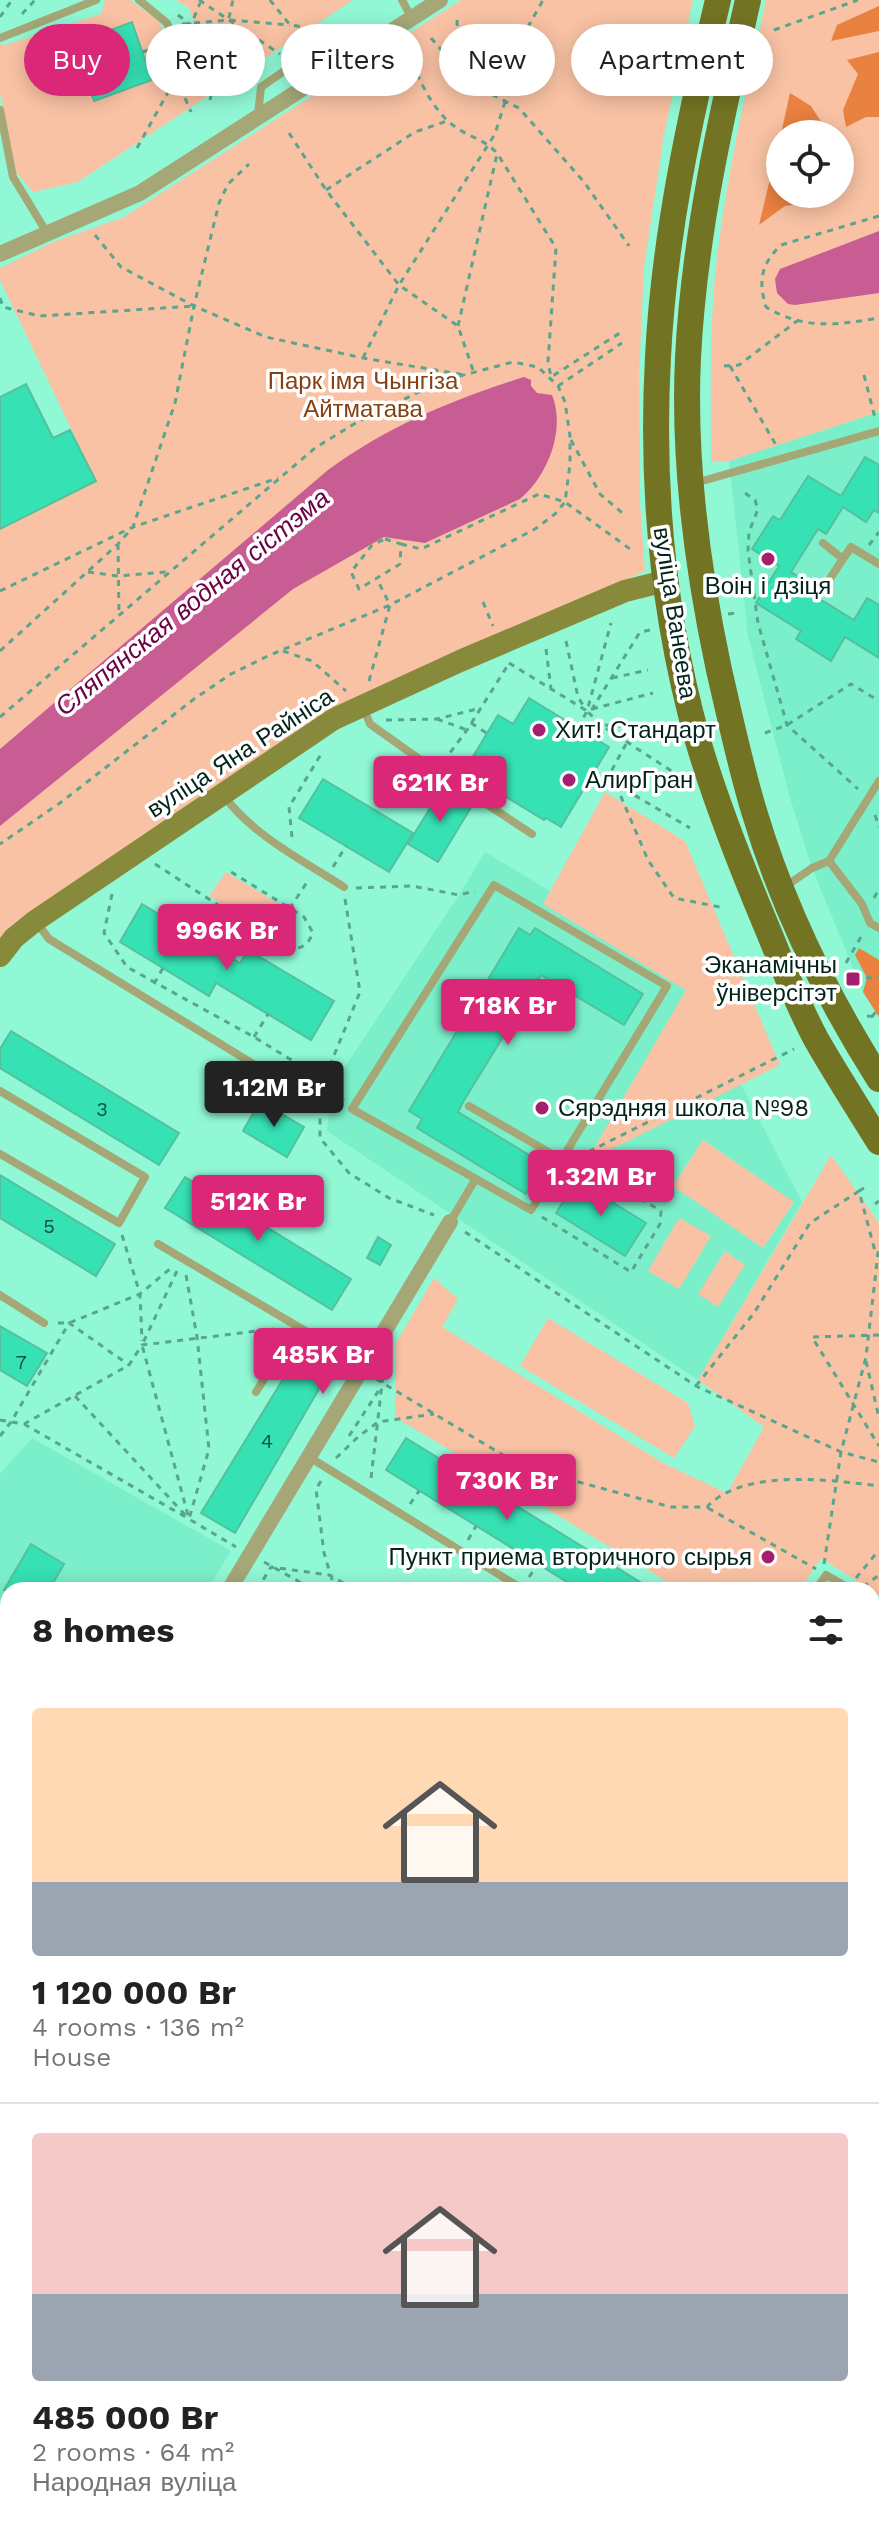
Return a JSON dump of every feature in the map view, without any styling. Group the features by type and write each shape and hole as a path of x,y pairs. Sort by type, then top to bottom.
{"main road":[{"name":"вуліца Ванеева","path":"718,0 687,127 669,246 658,357 658,496 665,581 698,739 725,824 816,1038 879,1142"},
{"name":"вуліца Ванеева","path":"748,0 719,125 698,248 688,357 690,484 699,573 754,813 782,889 844,1023 879,1079"},
{"path":"657,440 661,459 670,477 690,484"},
{"path":"665,581 699,573"}],"street":[{"path":"404,24 440,0"},
{"path":"0,254 140,193 289,96"},
{"name":"вуліца Яна Райніса","path":"0,956 14,938 35,921 334,719 371,713 625,591 665,581"},
{"path":"234,1582 450,1222"}],"lane":[{"path":"0,38 96,0"},
{"path":"139,0 167,23"},
{"path":"402,0 412,19"},
{"path":"258,115 261,87 281,73"},
{"path":"0,110 13,177 47,233"},
{"path":"690,484 879,431"},
{"path":"823,543 843,559"},
{"path":"819,595 851,547 879,564"},
{"path":"371,713 370,724 532,834"},
{"path":"757,904 812,868 829,861 879,781"},
{"path":"222,794 235,811 283,849 344,887"},
{"path":"829,861 862,904 870,923 879,928"},
{"path":"494,885 667,986 531,1210 352,1109 494,885"},
{"path":"35,921 49,939 304,1095"},
{"path":"0,1091 145,1177 119,1223 0,1154"},
{"path":"469,1106 560,1164"},
{"path":"450,1222 475,1180"},
{"path":"158,1244 363,1368"},
{"path":"0,1295 44,1323"},
{"path":"256,1392 297,1326"},
{"path":"309,1457 517,1582"},
{"path":"821,1582 826,1575 838,1582"}],"path":[{"path":"0,17 12,0"},
{"path":"191,24 201,0 280,54"},
{"path":"228,24 233,0"},
{"path":"270,0 289,24"},
{"path":"363,358 399,285 495,134 529,25 543,0"},
{"path":"774,30 858,0"},
{"path":"167,8 190,24"},
{"path":"199,24 229,20 281,24"},
{"path":"457,20 457,24"},
{"path":"167,23 179,24"},
{"path":"431,38 439,47"},
{"path":"423,86 439,111 458,129 489,144 497,153 556,248 548,362 551,377"},
{"path":"137,148 166,96"},
{"path":"184,96 191,112"},
{"path":"210,100 211,96"},
{"path":"495,96 519,108 584,182 629,246"},
{"path":"326,190 415,132 449,120"},
{"path":"289,133 326,190 399,285 458,326"},
{"path":"474,373 458,326 497,153"},
{"path":"0,651 133,527 175,403 219,203 228,184 249,164"},
{"path":"879,216 781,245 762,270 761,289 766,307 797,321 840,325 879,318"},
{"path":"95,235 121,267 194,306 266,337 469,376"},
{"path":"0,298 3,307 40,316 194,306"},
{"path":"778,449 727,366 739,365 797,321"},
{"path":"551,377 623,331"},
{"path":"558,386 622,343"},
{"path":"0,717 315,448 354,424 441,381 513,362 538,367 558,386 565,402 570,436 565,502 555,514 535,529 390,605 231,674 60,803 0,844"},
{"path":"864,375 875,418"},
{"path":"570,436 600,494 626,516"},
{"path":"0,591 133,527 282,476"},
{"path":"745,493 755,500 758,509 749,532 748,551 758,623 787,725 868,799"},
{"path":"401,544 400,564 359,589 351,572 372,545 385,539 421,549 539,494 565,502 630,549"},
{"path":"874,538 879,532"},
{"path":"118,544 119,616"},
{"path":"88,572 118,576 171,572"},
{"path":"371,713 390,605 377,579"},
{"path":"483,602 491,621"},
{"path":"578,728 587,711 611,623"},
{"path":"592,709 640,632 651,630"},
{"path":"566,641 578,697 587,711 601,725 673,772"},
{"path":"546,649 551,690"},
{"path":"281,650 312,661 371,713 437,719 467,730"},
{"path":"436,771 467,730 509,664 587,711"},
{"path":"612,678 648,670"},
{"path":"765,733 787,725 851,684 879,701"},
{"path":"587,711 653,693"},
{"path":"437,719 481,708"},
{"path":"471,723 488,734"},
{"path":"601,725 661,729"},
{"path":"627,743 607,779 690,828"},
{"path":"283,849 292,837 289,807 323,751"},
{"path":"616,785 648,860 674,898 720,907"},
{"path":"328,877 346,846"},
{"path":"155,864 284,948 300,949 308,943 313,933 304,917 228,870"},
{"path":"270,939 315,869"},
{"path":"494,885 459,895 412,886 344,887 360,992 324,1080 320,1138 349,1173 389,1198 450,1222 696,1386 841,1452 879,1462"},
{"path":"872,902 879,889"},
{"path":"112,894 104,933 127,967 254,1037 324,1080 352,1109"},
{"path":"846,963 856,946"},
{"path":"154,984 163,968"},
{"path":"856,985 867,978 879,977"},
{"path":"879,1007 872,1017 879,1017"},
{"path":"254,1037 268,1014"},
{"path":"560,1164 574,1160 794,1049"},
{"path":"531,1210 631,1272 660,1224 661,1211 574,1160"},
{"path":"696,1386 754,1313 810,1223 864,1188"},
{"path":"859,1191 877,1258"},
{"path":"119,1223 140,1294 142,1345 189,1519"},
{"path":"826,1575 824,1562 841,1452 866,1357 879,1245"},
{"path":"44,1323 69,1323 140,1294 184,1258"},
{"path":"184,1258 197,1337 209,1449 189,1519"},
{"path":"24,1424 129,1365 142,1345 184,1258"},
{"path":"69,1323 129,1365"},
{"path":"0,1436 69,1323"},
{"path":"142,1345 297,1326"},
{"path":"879,1335 812,1337 879,1446"},
{"path":"866,1357 879,1418"},
{"path":"363,1368 383,1384 523,1467 671,1507 707,1507 826,1575"},
{"path":"370,1486 383,1384"},
{"path":"349,1436 383,1384"},
{"path":"75,1395 189,1519"},
{"path":"332,1462 378,1422 434,1414"},
{"path":"0,1420 24,1424 240,1549"},
{"path":"707,1507 719,1495 771,1480 837,1481 879,1486"},
{"path":"316,1489 332,1582"},
{"path":"407,1509 419,1491"},
{"path":"464,1546 476,1526"},
{"path":"855,1582 879,1550"},
{"path":"262,1562 299,1582"},
{"path":"528,1582 538,1564"},
{"path":"271,1567 329,1575 342,1582"},
{"path":"262,1582 271,1567"}],"shaded area":[{"path":"879,6 879,31 831,41 837,25"},
{"path":"879,52 879,117 866,117 854,123 854,120 845,120 843,110 858,74 847,60"},
{"path":"790,93 811,106 820,120 784,120"},
{"path":"766,196 766,208 782,208 759,225"},
{"path":"879,412 879,1017 863,992 812,868 790,798 748,636 729,461"},
{"name":"Сярэдняя школа №98","path":"485,852 681,969 802,1202 698,1380 327,1131 332,1086"},
{"path":"859,948 879,960 879,1017 863,992 867,978 855,955"},
{"path":"32,1438 231,1551 212,1582 0,1582 0,1474"}],"green space":[{"path":"105,0 130,0 159,21 160,24 146,24 146,96 208,96 78,182 33,192 16,172 0,93 0,44 24,39 24,96 130,96 130,24 70,24 101,14"},
{"path":"176,0 353,0 317,24 281,24 281,48 265,58 265,24 195,24 189,8"},
{"name":"Парк імя Чынгіза Айтматава","path":"461,0 693,0 688,24 571,24 571,96 672,96 644,267 639,373 640,504 645,571 349,704 0,940 0,529 96,481 0,280 0,268 53,242 124,217 312,96 423,96 423,24"},
{"path":"766,0 879,0 879,412 729,461 711,462 714,290 731,165 746,96 773,96 773,24 761,24"},
{"path":"605,792 685,841 780,1065 586,1162 686,990 543,904"},
{"path":"226,872 286,908 268,934 209,896"},
{"path":"703,1140 794,1202 763,1248 673,1186"},
{"path":"831,1155 879,1223 879,1582 859,1582 821,1558 805,1582 668,1582 395,1417 396,1343 434,1278 458,1299 442,1327 663,1463 727,1493 764,1427 698,1380"},
{"path":"679,1218 711,1236 679,1289 648,1271"},
{"path":"725,1251 745,1265 718,1307 698,1294"},
{"path":"548,1318 688,1403 695,1426 674,1458 520,1366"}],"water":[{"path":"879,231 879,293 795,305 788,304 777,293 775,279 780,269"},
{"name":"Сляпянская водная сістэма","path":"524,377 531,380 531,386 537,393 552,395 557,422 546,465 520,499 425,543 384,537 293,589 0,826 0,749 328,470 374,440 422,415"}],"building":[{"path":"132,22 146,63 146,82 130,88 130,24 127,24"},
{"path":"26,384 53,438 70,430 96,481 0,529 0,397"},
{"path":"865,457 879,465 879,513 874,510 866,522 843,507 826,534 818,529 791,572 815,586 811,593 815,600 823,601 854,620 867,598 879,605 879,658 845,637 831,661 796,639 801,631 756,603 779,566 752,549 773,516 780,520 808,476 841,496"},
{"path":"529,698 609,747 561,827 485,784 481,792 460,778 498,715 513,724"},
{"path":"323,779 413,833 389,872 299,818"},
{"path":"443,787 473,804 438,862 408,844"},
{"path":"142,904 240,963 248,950 334,1001 311,1040 216,983 209,996 120,942"},
{"path":"519,928 530,935 535,928 643,994 624,1025 541,975 463,1102 458,1112 544,1164 526,1194 417,1128 422,1119 409,1111"},
{"path":"11,1031 179,1133 159,1165 0,1068 0,1049"},
{"path":"260,1101 304,1127 287,1157 243,1131"},
{"path":"0,1175 115,1244 96,1276 0,1218"},
{"path":"185,1177 351,1279 332,1310 165,1208"},
{"path":"577,1180 646,1223 625,1256 556,1213"},
{"path":"378,1237 391,1245 380,1265 367,1258"},
{"path":"0,1326 47,1353 27,1386 0,1370"},
{"path":"307,1340 337,1358 235,1533 201,1513"},
{"path":"406,1438 640,1582 567,1582 386,1470"},
{"path":"31,1544 64,1564 54,1582 9,1582"}],"place":[{"name":"Воін і дзіця","path":"768,559"},
{"name":"Хит! Стандарт","path":"539,730"},
{"name":"АлирГран","path":"569,780"},
{"name":"Эканамічны ўніверсітэт","path":"853,979"},
{"name":"Сярэдняя школа №98","path":"542,1108"},
{"name":"Пункт приема вторичного сырья","path":"768,1557"}]}
